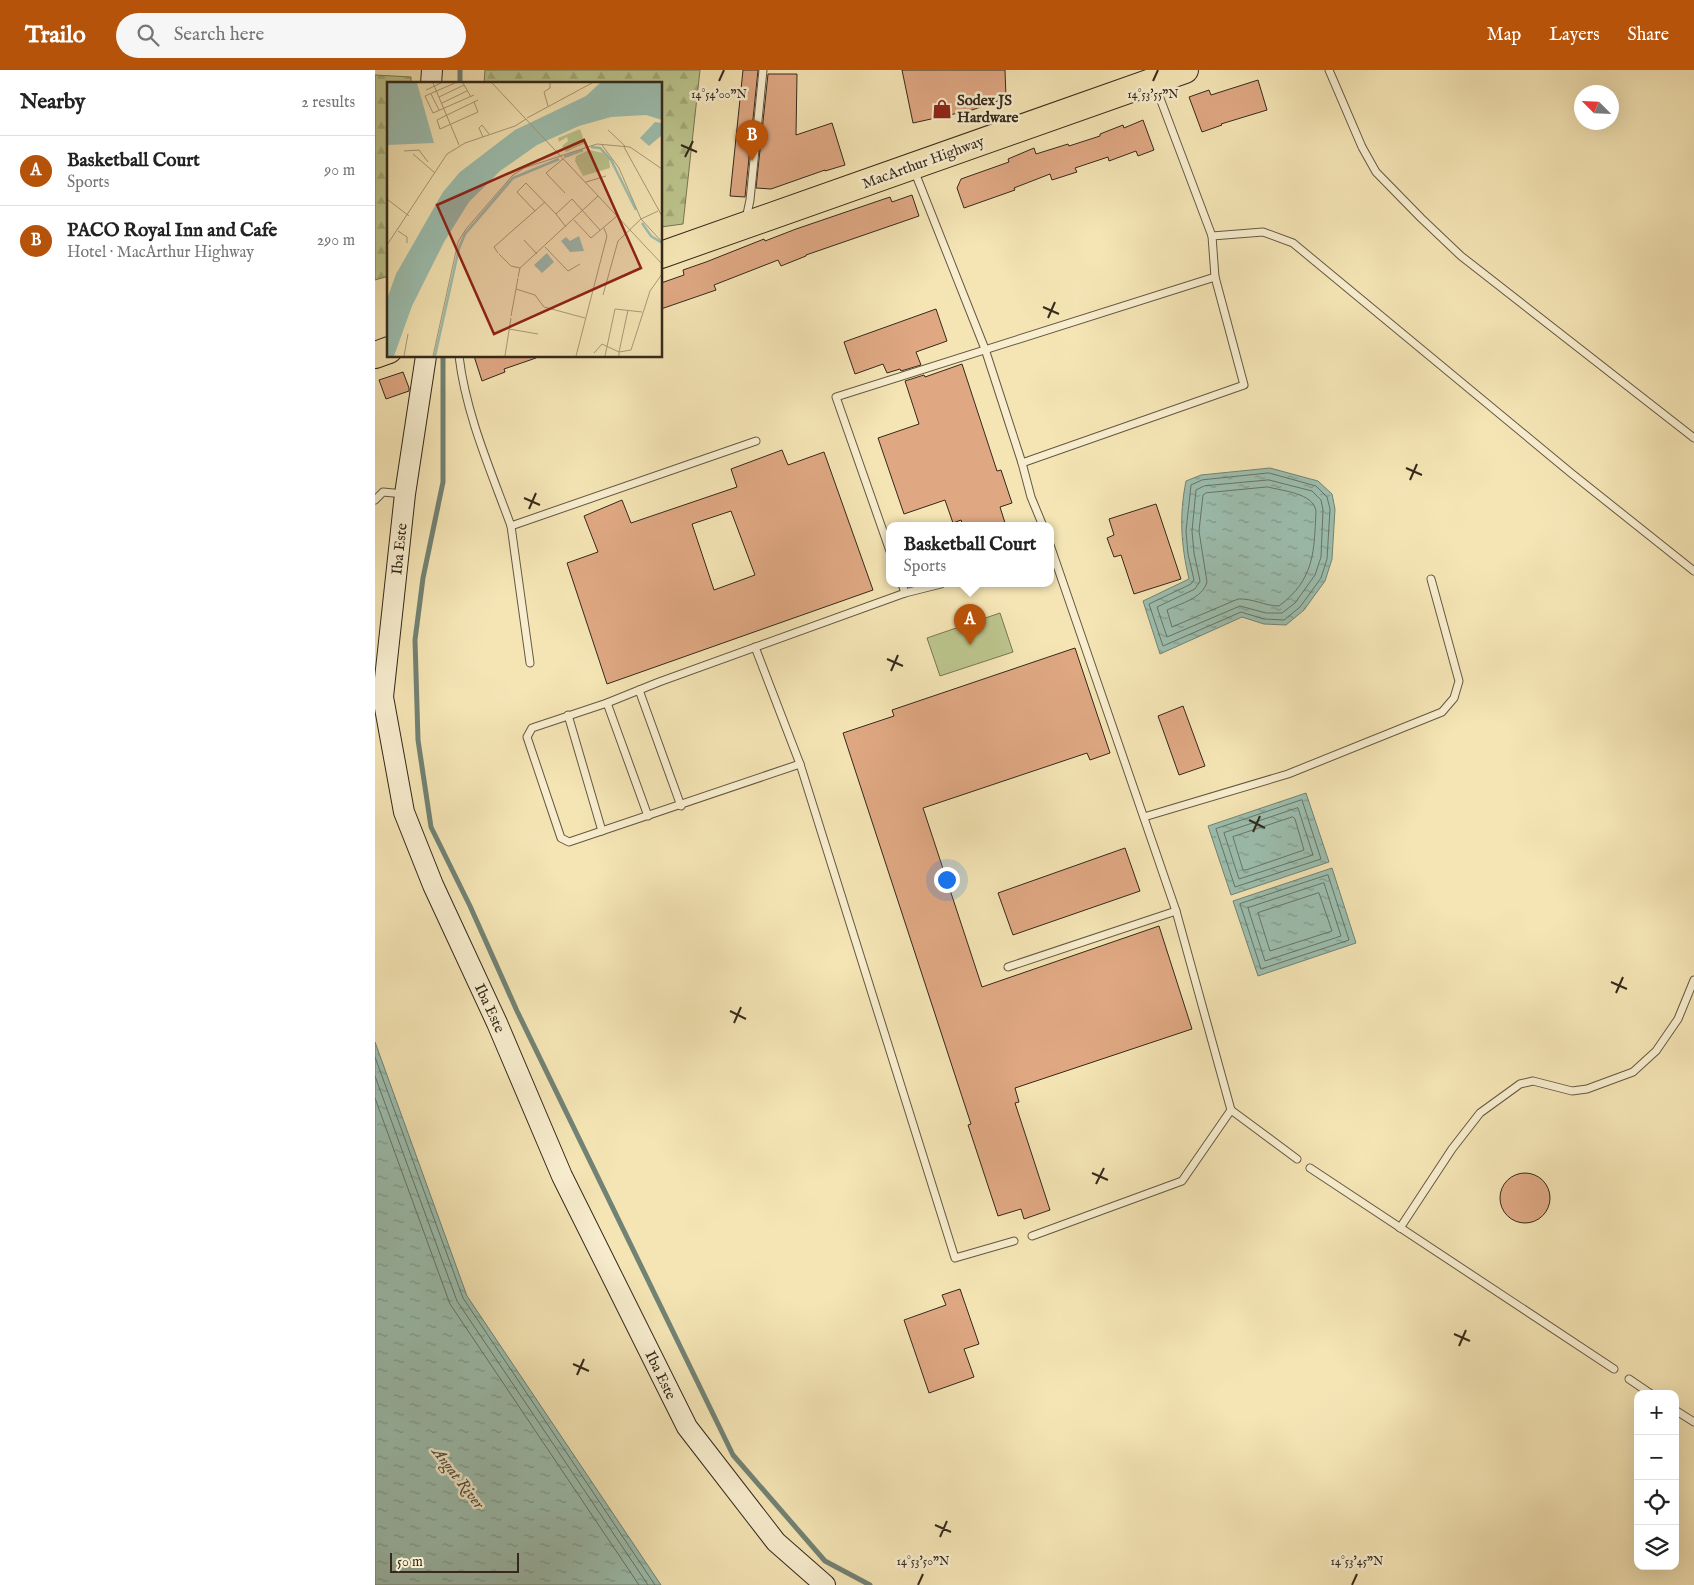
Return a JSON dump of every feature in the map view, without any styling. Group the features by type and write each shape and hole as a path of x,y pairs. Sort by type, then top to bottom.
{"highway":[{"name":"MacArthur Highway","path":"663,254 1185,70"},
{"path":"375,355 387,351"}],"street":[{"name":"Iba Este","path":"426,358 405,494 383,697 404,812 433,886 497,1023 562,1176 687,1427 776,1542 825,1585"}],"lane":[{"path":"745,225 750,200 763,70"},
{"path":"1329,70 1362,148 1375,172 1461,256 1694,438"},
{"path":"1022,463 1244,385 1215,277 1212,236 1153,80"},
{"path":"912,166 985,349 1031,497 1041,522"},
{"path":"1212,236 1263,232 1293,243 1571,473 1694,571"},
{"path":"886,540 836,397 1215,277"},
{"path":"459,358 462,379 476,433 511,526 530,663"},
{"path":"511,526 756,441"},
{"path":"375,500 383,492 405,494"},
{"path":"1054,561 1176,911 1231,1110 1297,1160"},
{"path":"1144,817 1288,774 1442,712 1454,698 1459,681 1431,579"},
{"path":"903,587 905,593"},
{"path":"800,764 681,806 569,842 561,838 527,737 532,728 607,703 905,593 929,587"},
{"path":"755,647 800,764 955,1258 1014,1241"},
{"path":"639,690 681,806"},
{"path":"607,703 648,816"},
{"path":"567,715 602,831"},
{"path":"1008,967 1176,911"},
{"path":"1400,1228 1452,1149 1480,1113 1520,1084 1533,1081 1572,1091 1587,1089 1633,1072 1656,1050 1678,1019 1694,980"},
{"path":"1033,1236 1182,1181 1231,1110"},
{"path":"1310,1168 1614,1369"},
{"path":"1629,1379 1645,1390"},
{"path":"1679,1413 1694,1422"}],"green space":[{"path":"485,70 700,70 683,224 663,227 663,82 484,82"},
{"path":"375,75 411,77 411,82 387,82 387,277 375,280"},
{"path":"1000,613 1013,652 940,676 927,638"}],"water":[{"path":"1270,468 1318,481 1332,494 1335,509 1332,559 1325,581 1304,610 1286,625 1264,624 1242,617 1160,654 1143,601 1189,579 1182,530 1182,506 1186,481 1201,475"},
{"path":"1306,793 1329,862 1231,895 1208,826"},
{"path":"1332,868 1356,943 1258,976 1233,901"},
{"name":"Angat River","path":"375,1042 467,1296 661,1585 375,1585"}],"building":[{"path":"743,70 758,70 745,197 730,196"},
{"path":"902,70 1005,70 1006,98 972,110 913,123"},
{"path":"768,74 797,74 796,135 832,123 845,165 771,189 756,188"},
{"path":"1258,80 1267,110 1202,132 1189,97 1209,90 1211,95"},
{"path":"1143,120 1154,150 1138,156 1136,151 1109,161 1108,157 1075,168 1077,172 1052,180 1050,174 1014,188 1015,190 964,208 957,188 961,179 1009,162 1008,159 1034,148 1036,154 1068,144 1069,146 1100,136 1100,134 1123,125 1124,128"},
{"path":"912,195 919,216 806,255 781,266 778,260 714,285 716,290 663,308 663,282 684,275 683,270 764,239 765,241 890,197 892,202"},
{"path":"936,309 947,341 916,352 921,365 887,373 883,364 855,374 844,342"},
{"path":"475,358 536,358 504,369 505,372 482,381"},
{"path":"962,364 997,471 1001,470 1012,503 1000,507 1005,522 962,522 961,520 953,522 945,500 904,514 878,438 919,424 905,381 924,375 925,377"},
{"path":"403,372 409,391 386,399 379,380"},
{"path":"782,450 788,465 824,452 873,590 607,684 567,563 598,552 584,516 622,500 631,523 737,487 731,469","holes":["731,511 755,575 714,590 692,524"]},
{"path":"1156,504 1181,579 1134,594 1121,555 1114,557 1107,538 1114,535 1109,519"},
{"path":"1075,648 1110,753 1090,760 1087,753 923,808 982,987 1159,926 1192,1029 1015,1088 1019,1102 1015,1103 1050,1210 1024,1219 1021,1209 998,1216 968,1125 971,1124 843,733 894,716 892,710"},
{"path":"1183,706 1205,766 1179,775 1158,716"},
{"path":"1125,848 1140,891 1013,935 998,893"},
{"path":"1525,1173 1535,1175 1543,1180 1548,1188 1550,1198 1548,1208 1543,1216 1535,1221 1525,1223 1515,1221 1507,1216 1502,1208 1500,1198 1502,1188 1507,1180 1515,1175"},
{"path":"960,1289 979,1344 964,1349 974,1377 929,1393 904,1320 946,1305 942,1295"}],"waterway":[{"path":"460,70 460,82"},
{"path":"443,358 443,482 423,578 415,640 418,740 431,827 470,906 517,1011 733,1455 825,1561 870,1585"}],"place":[{"name":"Sodex JS Hardware","path":"942,109"},
{"name":"PACO Royal Inn and Cafe","path":"752,161"},
{"name":"Basketball Court","path":"970,645"}]}
